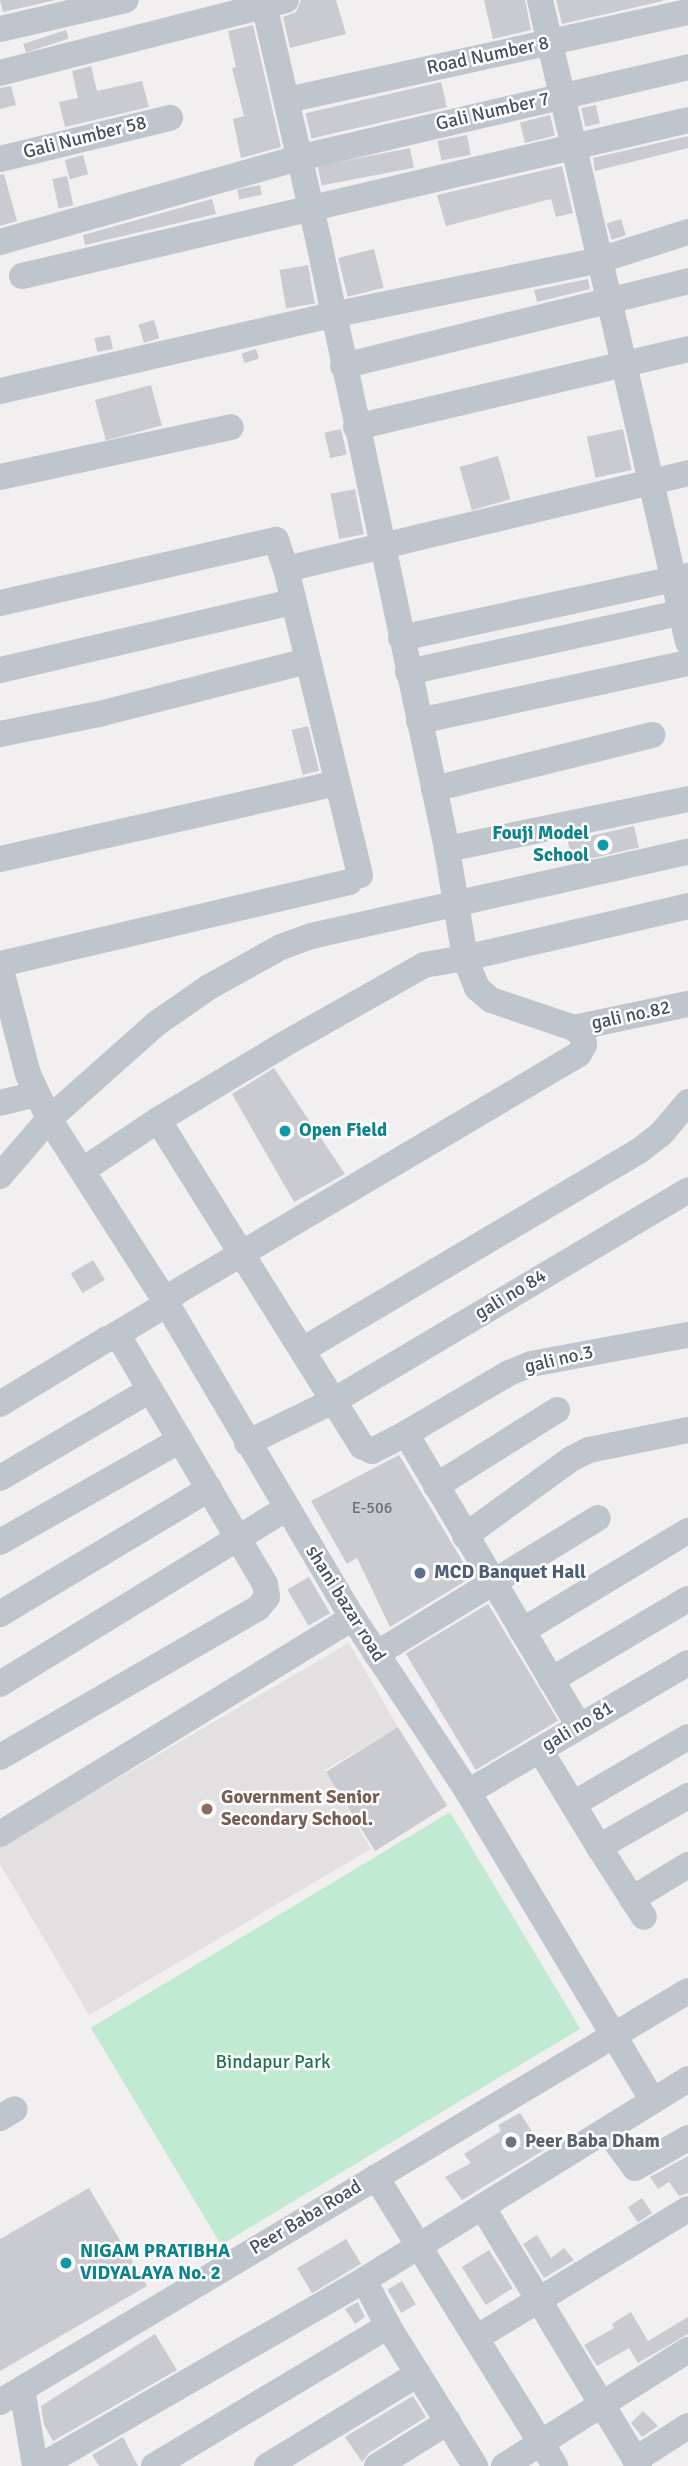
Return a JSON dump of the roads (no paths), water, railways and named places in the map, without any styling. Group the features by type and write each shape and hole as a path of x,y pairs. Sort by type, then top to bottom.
{"street":[{"path":"0,29 126,0"},
{"path":"540,0 650,482 681,577 688,642"},
{"path":"0,73 271,2 298,158 342,366 384,545 408,672 447,849 465,958 477,988 491,1000 574,1028 583,1035 584,1045 579,1054 244,1253 114,1336 0,1404"},
{"name":"Road Number 8","path":"287,100 550,43 656,9 688,12"},
{"name":"Gali Number 7","path":"0,242 298,158 688,66"},
{"name":"Gali Number 58","path":"0,159 170,118"},
{"path":"22,276 310,206 688,120"},
{"path":"0,391 332,315 600,260 688,232"},
{"path":"342,366 688,281"},
{"path":"356,427 688,349"},
{"path":"0,477 232,427"},
{"path":"286,569 688,472"},
{"path":"0,603 271,540 279,543 338,783 355,879 0,965"},
{"path":"401,638 681,577"},
{"path":"0,670 293,602"},
{"path":"408,672 684,612"},
{"path":"0,734 99,714 307,661"},
{"path":"419,721 688,663"},
{"path":"434,789 652,735"},
{"path":"0,859 338,783"},
{"path":"447,849 688,799"},
{"path":"0,1176 49,1119 157,1023 252,961 311,936 688,852"},
{"path":"83,1170 158,1120 406,972 445,959 465,958 688,906"},
{"name":"shani bazar road","path":"0,965 9,1044 49,1119 166,1301 286,1509 376,1654 468,1792 653,2101"},
{"name":"gali no.82","path":"574,1028 688,1003"},
{"path":"0,1103 37,1094"},
{"path":"303,1349 639,1151 661,1134 688,1102"},
{"path":"158,1120 335,1400"},
{"name":"gali no 84","path":"247,1443 335,1400 688,1190"},
{"name":"gali no.3","path":"335,1400 366,1451 377,1449 509,1373 531,1364 688,1335"},
{"path":"0,1757 258,1608 267,1597 265,1584 239,1539 123,1342 114,1336"},
{"path":"0,1478 150,1390"},
{"path":"436,1486 557,1410"},
{"path":"465,1536 572,1459 589,1450 688,1430"},
{"path":"405,1434 579,1726"},
{"path":"0,1542 180,1440"},
{"path":"0,1614 209,1489"},
{"path":"0,1684 286,1509"},
{"path":"376,1654 494,1585 598,1518"},
{"path":"522,1631 688,1531"},
{"path":"551,1680 688,1599"},
{"path":"0,1834 353,1618"},
{"name":"gali no 81","path":"468,1792 688,1663"},
{"path":"573,1804 688,1737"},
{"path":"540,1750 638,1908 688,1865"},
{"path":"599,1847 688,1796"},
{"name":"Peer Baba Road","path":"11,2395 688,1992"},
{"path":"41,2466 364,2280 688,2079"},
{"path":"607,2130 635,2168 688,2138"},
{"path":"376,2177 548,2455"},
{"path":"483,2207 637,2463 688,2426"},
{"path":"476,2338 688,2209"},
{"path":"364,2280 388,2326 475,2466"},
{"path":"155,2466 388,2326"},
{"path":"504,2466 548,2455 601,2402 688,2350"},
{"path":"267,2466 418,2374"},
{"path":"11,2395 35,2466"},
{"path":"377,2466 448,2423"}],"place":[{"name":"Fouji Model School","path":"603,845"},
{"name":"Open Field","path":"285,1131"},
{"name":"MCD Banquet Hall","path":"420,1573"},
{"name":"Government Senior Secondary School.","path":"207,1809"},
{"name":"Peer Baba Dham","path":"511,2142"},
{"name":"NIGAM PRATIBHA VIDYALAYA No. 2","path":"66,2263"}],"park label":[{"name":"Bindapur Park","path":"273,2063"}]}
